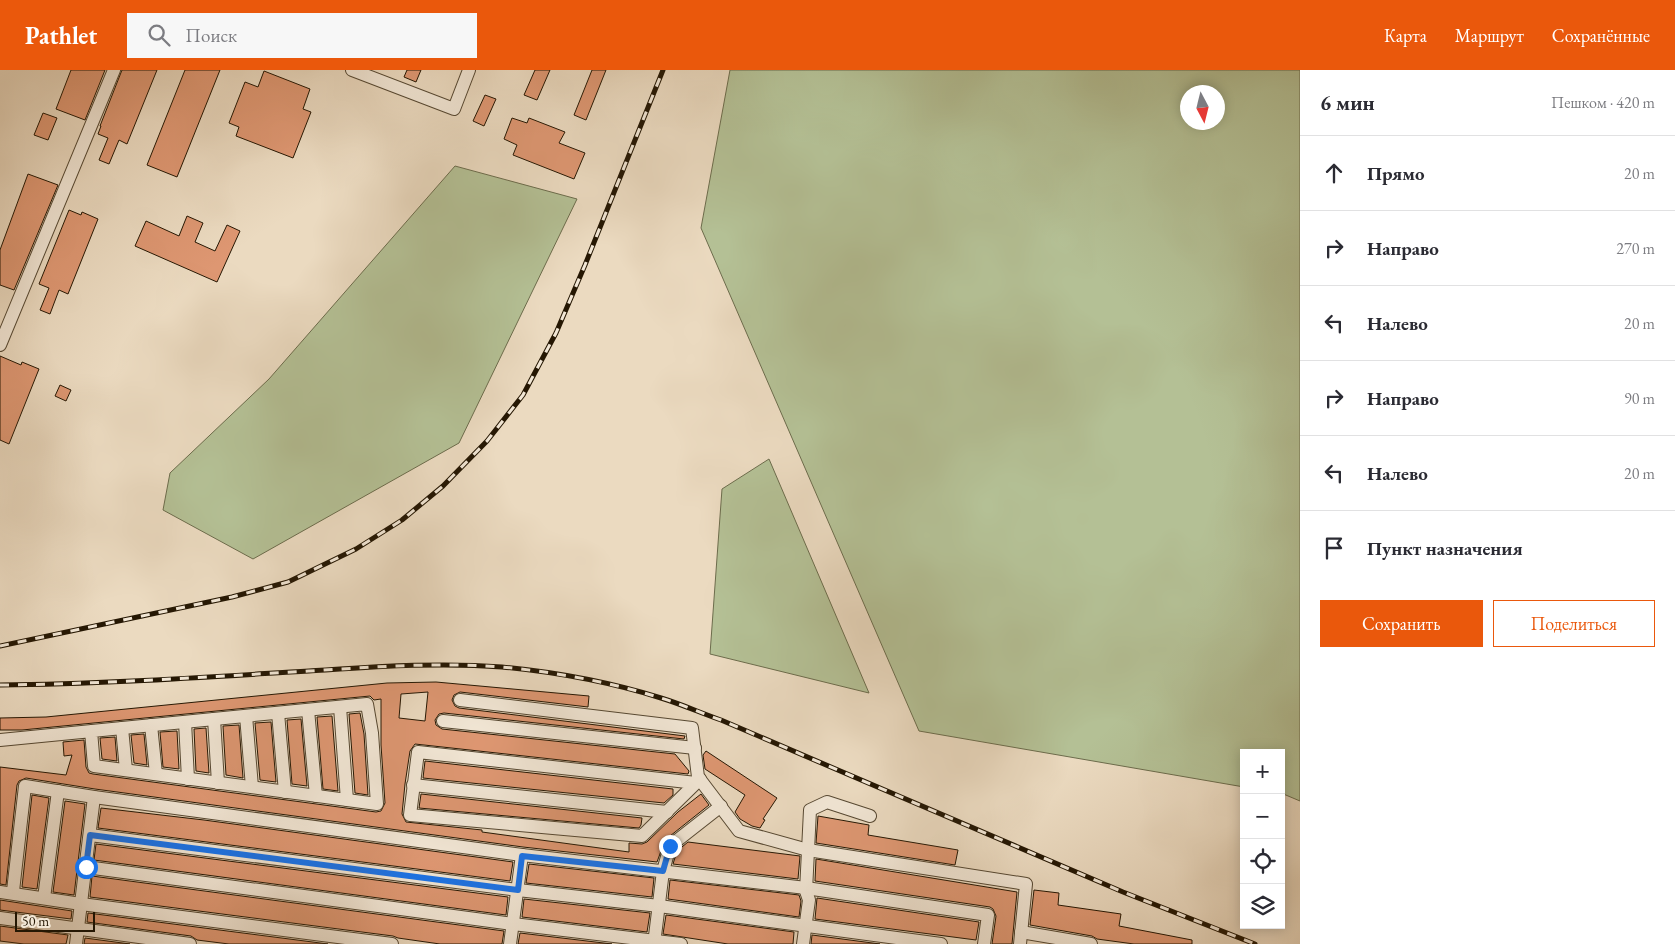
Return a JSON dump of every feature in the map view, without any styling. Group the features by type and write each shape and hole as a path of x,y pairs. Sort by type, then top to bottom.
{"street":[{"path":"0,345 114,70"},
{"path":"352,70 454,110 468,70"},
{"path":"460,700 692,728 698,781 721,806 739,831 808,850 1026,884 1021,938 1090,944"},
{"path":"0,740 151,725 340,707 367,704 372,733 377,804 94,766 91,731"},
{"path":"340,707 347,800"},
{"path":"308,710 316,796"},
{"path":"278,713 285,792"},
{"path":"246,716 252,787"},
{"path":"214,719 218,783"},
{"path":"443,721 695,748"},
{"path":"185,722 188,779"},
{"path":"151,725 156,774"},
{"path":"122,728 126,770"},
{"path":"418,752 698,781 642,836 410,815 418,752"},
{"path":"414,785 667,812"},
{"path":"392,944 81,904 6,891 26,786 522,856 806,888 988,915 984,944"},
{"path":"44,898 58,791"},
{"path":"76,944 94,797"},
{"path":"804,944 809,900 806,888 810,810 827,802 870,816"},
{"path":"654,942 663,871 670,846 721,806"},
{"path":"90,835 658,906 941,944"},
{"path":"510,944 522,856"},
{"path":"86,867 513,924 681,944"},
{"path":"0,918 190,944"}],"green space":[{"path":"730,70 1300,70 1300,801 1285,795 1285,749 1240,749 1240,786 919,731 701,228"},
{"path":"455,166 577,199 459,443 253,559 163,510 170,473 269,379"},
{"path":"769,459 869,693 710,654 722,489"}],"building":[{"path":"71,70 105,70 85,120 56,109"},
{"path":"122,70 157,70 127,144 119,140 109,164 99,160 108,138 98,134"},
{"path":"185,70 220,70 177,177 147,165"},
{"path":"407,70 421,70 416,82 404,77"},
{"path":"535,70 550,70 537,100 524,95"},
{"path":"592,70 606,70 586,120 574,115"},
{"path":"264,71 310,89 303,109 311,112 293,158 236,136 239,127 229,123 245,82 258,87"},
{"path":"485,95 496,99 484,126 473,121"},
{"path":"43,113 57,118 48,140 34,135"},
{"path":"512,118 527,123 529,118 565,132 559,143 585,153 574,179 513,155 517,145 504,139"},
{"path":"28,174 58,185 14,290 0,285 0,250"},
{"path":"69,210 81,215 82,212 98,219 68,294 59,290 50,314 40,310 49,288 39,284"},
{"path":"187,216 203,223 195,242 215,251 227,225 240,231 217,282 135,246 146,221 179,236"},
{"path":"0,356 21,365 22,362 39,369 9,444 0,440"},
{"path":"60,385 71,390 66,401 55,396"},
{"path":"436,682 589,696 588,707 460,692 454,695 452,700 455,706 459,708 685,736 684,739 444,713 439,714 435,720 436,725 442,729 675,754 689,771 688,774 415,744 410,751 405,784 402,814 406,822 482,830 482,832 629,852 629,843 642,844 647,842 678,812 701,794 709,805 665,840 657,862 523,847 26,778 19,781 17,785 6,885 0,884 0,767 66,775 72,755 64,756 63,742 84,740 86,767 89,773 93,774 376,812 381,811 385,803 381,745 381,699 374,700 370,696 22,730 0,730 0,718 46,717 387,683","holes":["428,692 425,721 399,718 401,694"]},
{"path":"360,713 364,734 368,795 355,793 349,714"},
{"path":"332,716 338,791 323,789 317,717"},
{"path":"301,719 307,786 292,784 287,720"},
{"path":"271,722 276,782 260,780 255,723"},
{"path":"239,725 243,778 226,775 223,726"},
{"path":"206,728 209,773 196,771 194,729"},
{"path":"177,731 179,769 163,767 160,732"},
{"path":"144,734 147,765 134,763 131,735"},
{"path":"115,737 117,761 102,759 100,738"},
{"path":"706,751 777,798 763,819 765,820 760,828 740,819 735,812 745,795 705,769 703,755"},
{"path":"425,761 673,789 673,795 664,803 423,778"},
{"path":"421,794 642,818 639,828 419,808"},
{"path":"32,795 49,798 37,889 22,887"},
{"path":"65,801 85,804 74,895 53,892"},
{"path":"101,808 513,862 510,881 98,828"},
{"path":"818,816 869,825 868,835 958,850 955,865 816,843"},
{"path":"688,842 800,856 798,879 673,864 677,851"},
{"path":"96,844 508,897 506,915 94,860"},
{"path":"816,859 1017,892 1012,944 992,944 996,916 990,907 815,881"},
{"path":"529,864 654,878 652,897 526,883"},
{"path":"92,876 504,931 502,944 440,944 393,936 90,897"},
{"path":"670,880 799,895 801,901 799,917 668,899"},
{"path":"1034,890 1059,893 1058,905 1121,914 1119,926 1192,940 1192,944 1134,944 1097,939 1092,936 1030,925"},
{"path":"817,898 979,922 976,940 815,919"},
{"path":"524,899 650,913 647,932 522,917"},
{"path":"0,900 72,911 71,919 0,910"},
{"path":"88,913 328,944 229,944 197,940 191,936 87,922"},
{"path":"666,915 794,932 793,944 728,944 663,934"},
{"path":"0,926 68,935 66,944 24,944 0,941"},
{"path":"520,933 612,944 518,944"},
{"path":"812,935 880,944 811,944"},
{"path":"85,938 130,944 84,944"}],"railway":[{"path":"0,646 232,597 288,582 356,549 402,520 443,486 487,441 523,395 556,333 663,70"},
{"path":"0,685 116,682 430,665 502,667 602,682 661,698 721,720 1123,892 1255,944"}],"route":[{"path":"86,867 90,835 518,890 522,856 663,871 670,846"}]}
